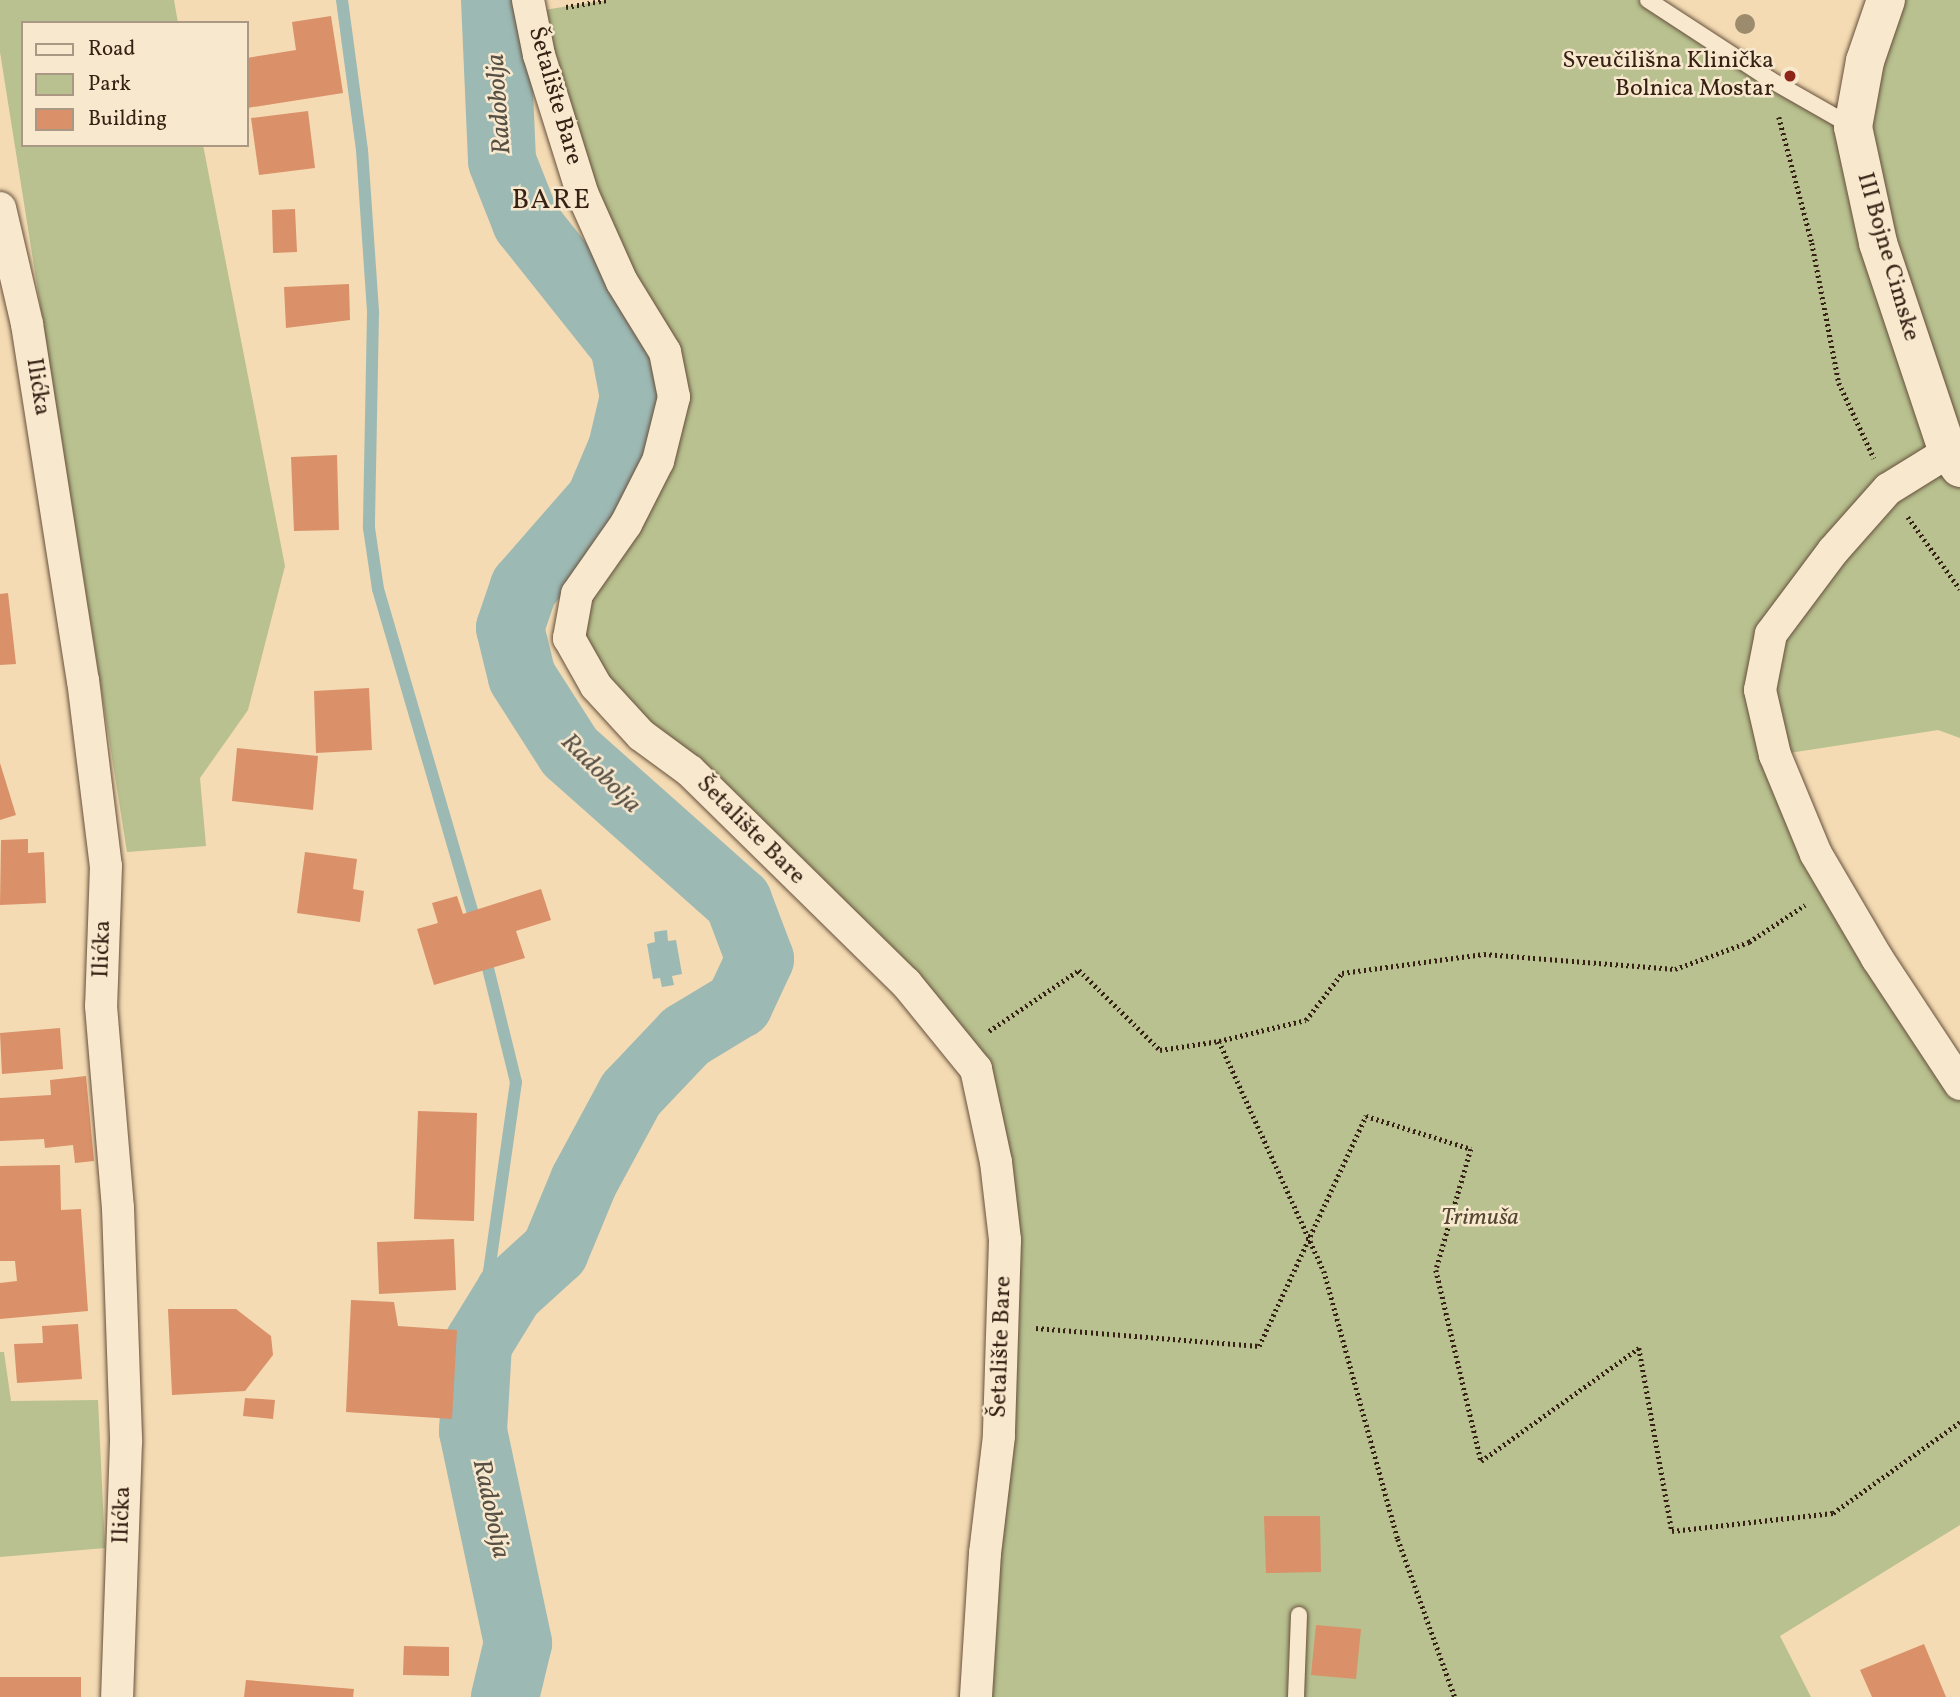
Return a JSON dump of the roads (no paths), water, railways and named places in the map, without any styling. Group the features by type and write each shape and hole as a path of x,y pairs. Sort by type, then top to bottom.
{"street":[{"name":"III Bojne Cimske","path":"1886,0 1865,61 1853,127 1878,243 1954,460"},
{"name":"Šetalište Bare","path":"529,6 539,55 583,195 622,282 665,352 674,397 658,461 626,524 577,593 569,638 596,687 641,735 690,771 906,984 976,1069 996,1162 1005,1240 999,1436 985,1553 976,1697"},
{"name":"Ilićka","path":"0,208 27,324 82,680 106,866 101,1006 118,1208 125,1442 117,1697"},
{"path":"1954,460 1888,489 1833,551 1771,634 1760,690 1775,755 1816,854 1960,1084"}],"lane":[{"path":"1648,0 1769,79 1853,127"},
{"path":"1296,1697 1299,1615"}],"water":[{"path":"667,930 668,941 676,940 682,974 672,976 674,985 662,987 660,978 653,979 647,944 655,942 654,932"}],"waterway":[{"name":"Radobolja","path":"342,0 362,150 373,313 369,528 378,589 476,925"},
{"name":"Radobolja","path":"495,0 502,161 526,222 624,345 634,397 622,448 600,500 524,587 510,628 522,677 570,752 738,901 760,959 739,1004 686,1036 631,1094 584,1181 555,1251 510,1292 478,1344 473,1431 518,1643 505,1697"},
{"name":"Radobolja","path":"485,956 516,1082 489,1272 491,1323"}],"place":[{"name":"Sveučilišna Klinička Bolnica Mostar","path":"1790,76"}],"district":[{"name":"BARE","path":"552,201"}],"park label":[{"name":"Trimuša","path":"1480,1219"}]}
